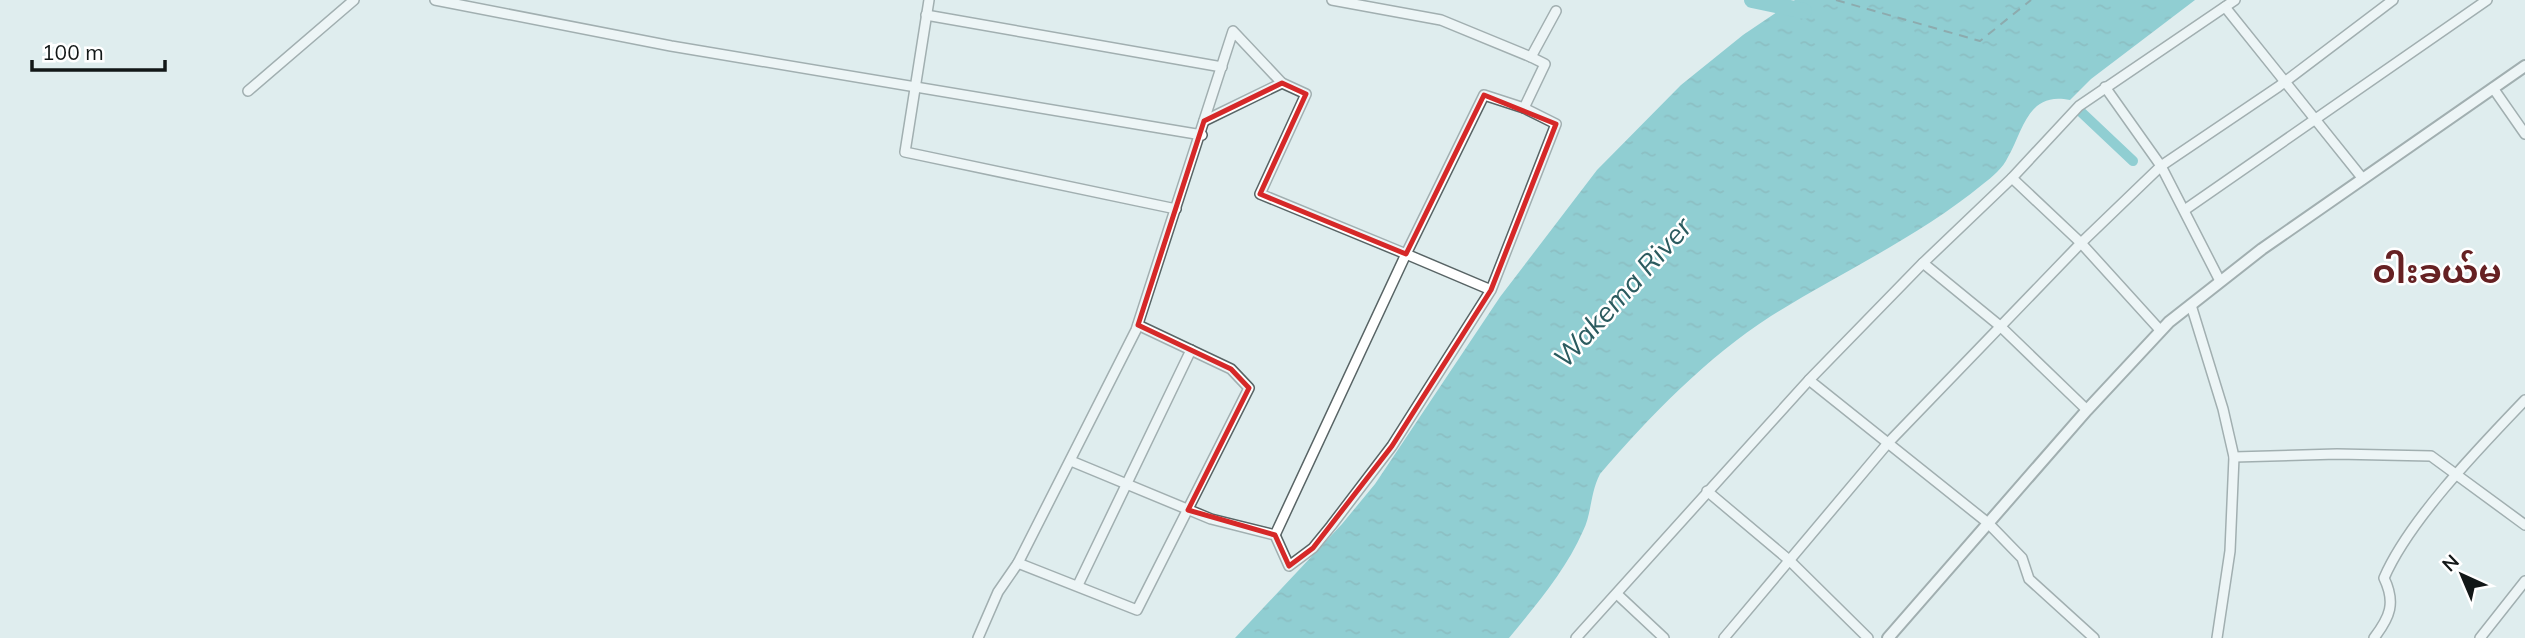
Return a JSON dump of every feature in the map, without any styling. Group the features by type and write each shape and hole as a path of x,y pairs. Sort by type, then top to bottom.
{"street":[{"path":"248,91 354,0"},
{"path":"435,0 671,46 1202,135"},
{"path":"929,0 905,152 1175,209"},
{"path":"1332,0 1441,20 1545,64 1524,108"},
{"path":"1576,638 1809,380 1923,263 2012,178 2080,106 2235,0"},
{"path":"1724,638 1888,443 2081,243 2161,166 2286,81 2393,0"},
{"path":"2186,209 2487,0"},
{"path":"2225,7 2363,179"},
{"path":"1531,57 1556,11"},
{"path":"926,15 1222,67"},
{"path":"978,638 998,593 1018,563 1138,325 1202,135 1233,31 1282,83 1306,94 1260,194 1491,290"},
{"path":"1888,638 2160,330 2220,281 2525,66"},
{"path":"1204,121 1282,83"},
{"path":"2105,87 2161,166 2186,209 2220,281"},
{"path":"2493,88 2525,134"},
{"path":"1070,461 1188,510 1275,536 1289,566 1313,548 1391,446 1491,290 1556,124 1524,108 1484,95 1406,254 1275,536"},
{"path":"2012,178 2081,243 2160,330"},
{"path":"1923,263 2000,326 2087,410"},
{"path":"2191,305 2223,409 2234,457 2231,551 2217,638"},
{"path":"1018,563 1137,610 1188,510 1249,388 1231,369 1138,325"},
{"path":"1078,585 1191,350"},
{"path":"1809,380 1988,523 2022,558 2028,579 2094,638"},
{"path":"2374,638 2389,618 2392,600 2384,578 2394,554 2457,475 2525,400"},
{"path":"2234,457 2337,454 2431,456 2525,526"},
{"path":"1707,491 1788,560 1868,638"},
{"path":"2480,638 2525,581"},
{"path":"1617,594 1664,638"}],"highlighted area":[{"path":"1282,83 1306,94 1260,194 1406,254 1484,95 1556,124 1491,290 1392,446 1313,548 1289,566 1275,535 1188,510 1249,388 1231,369 1138,325 1204,121"}],"water":[{"name":"Wakema River","path":"1795,0 2195,0 2091,79 2070,100 2045,101 2036,107 2029,115 2003,165 1959,203 1747,332 1680,389 1600,474 1586,524 1568,560 1509,638 1235,638 1342,524 1375,484 1500,297 1597,170 1681,85 1743,35"}],"waterway":[{"path":"1752,0 1804,11"},
{"path":"2080,111 2133,161"}],"ferry route":[{"path":"1836,0 1980,41 2031,0"}],"district":[{"name":"ဝါးခယ်မ","path":"2437,270"}]}
